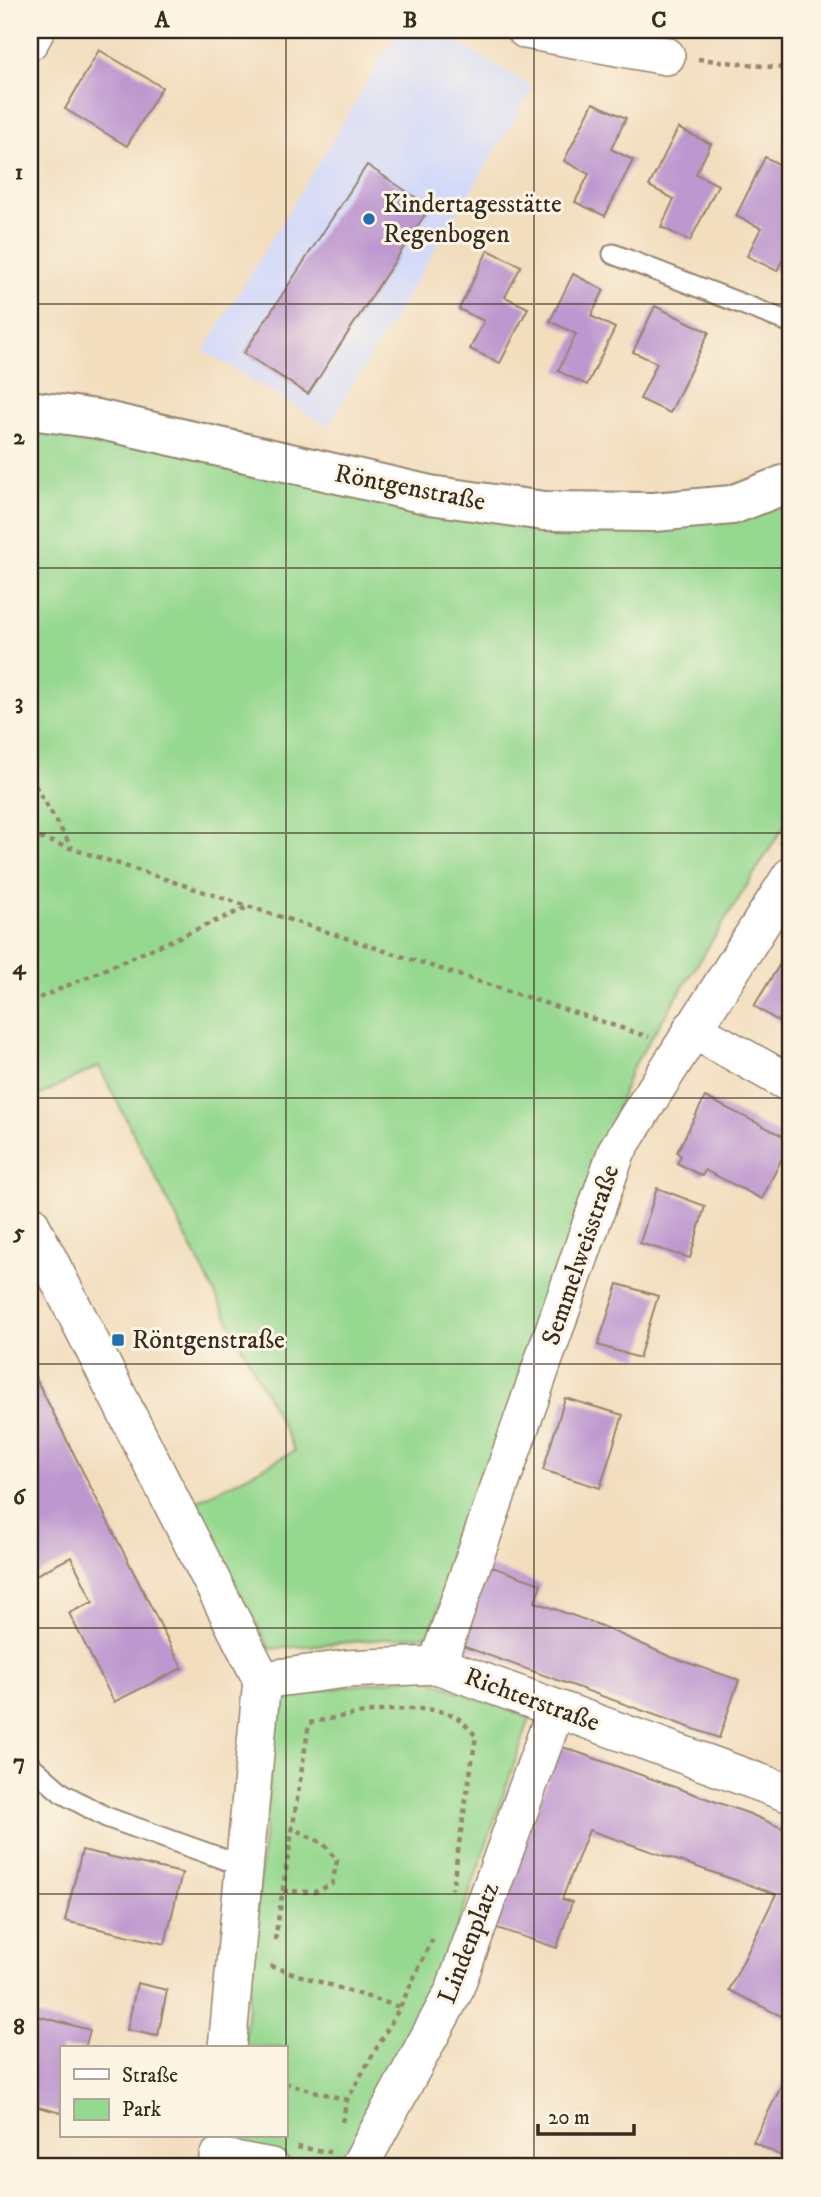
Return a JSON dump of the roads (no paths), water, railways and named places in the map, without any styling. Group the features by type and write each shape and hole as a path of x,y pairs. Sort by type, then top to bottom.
{"street":[{"path":"30,41 36,30"},
{"path":"526,30 666,56"},
{"name":"Röntgenstraße","path":"30,410 97,419 430,495 544,511 654,512 732,505 791,482"},
{"name":"Semmelweisstraße","path":"437,1665 617,1150 791,876"},
{"path":"686,1038 791,1084"},
{"path":"30,1223 262,1680 228,2046"},
{"name":"Richterstraße","path":"262,1680 346,1669 437,1665 791,1794"},
{"name":"Lindenplatz","path":"343,2160 454,1991 556,1709"},
{"path":"218,2153 271,2167"}],"lane":[{"path":"613,254 791,323"},
{"path":"30,1765 62,1793 106,1817 243,1866"}],"place":[{"name":"Kindertagesstätte Regenbogen","path":"369,219"},
{"name":"Röntgenstraße","path":"118,1340"}]}
